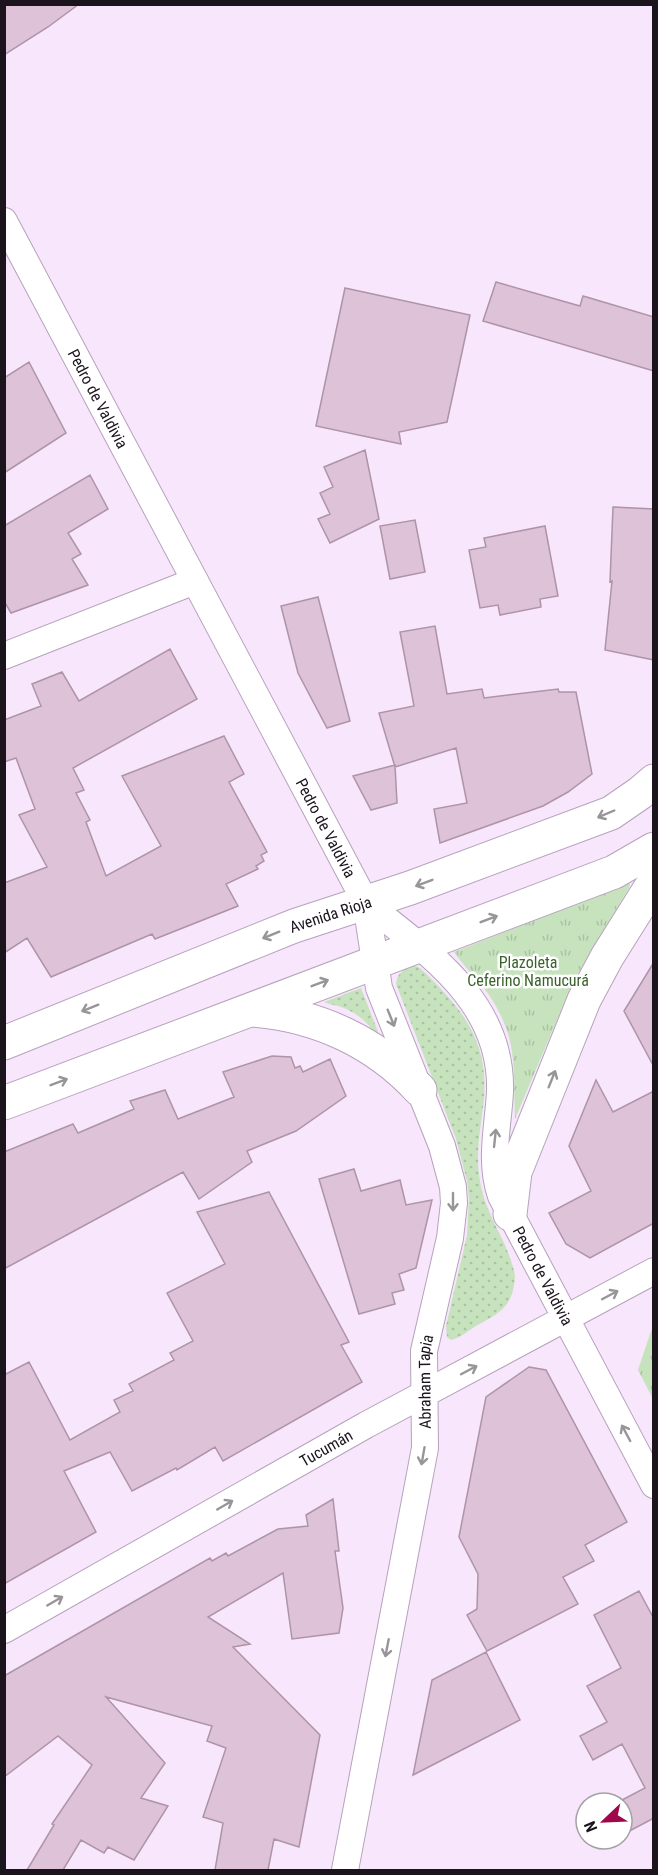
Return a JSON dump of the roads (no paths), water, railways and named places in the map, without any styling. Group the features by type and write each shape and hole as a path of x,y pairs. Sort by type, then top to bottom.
{"main road":[{"name":"Avenida Rioja","path":"4,1043 294,926 410,888 611,813 640,794 654,781"},
{"path":"4,1103 614,872 654,849"},
{"path":"510,1214 515,1172 584,1000 607,957 654,882"},
{"path":"248,1010 290,1015 339,1031 384,1058 420,1090"}],"street":[{"name":"Pedro de Valdivia","path":"4,221 366,903 437,960 468,994 491,1033 500,1078 494,1158 495,1174 501,1196 654,1485"},
{"path":"4,656 195,581"},
{"name":"Abraham Tapia","path":"345,1870 425,1448 424,1351 450,1238 454,1203 453,1187 445,1156 379,988 366,903"},
{"name":"Tucumán","path":"4,1630 424,1394 654,1271"}],"park label":[{"name":"Plazoleta Ceferino Namucurá","path":"528,971"}]}
